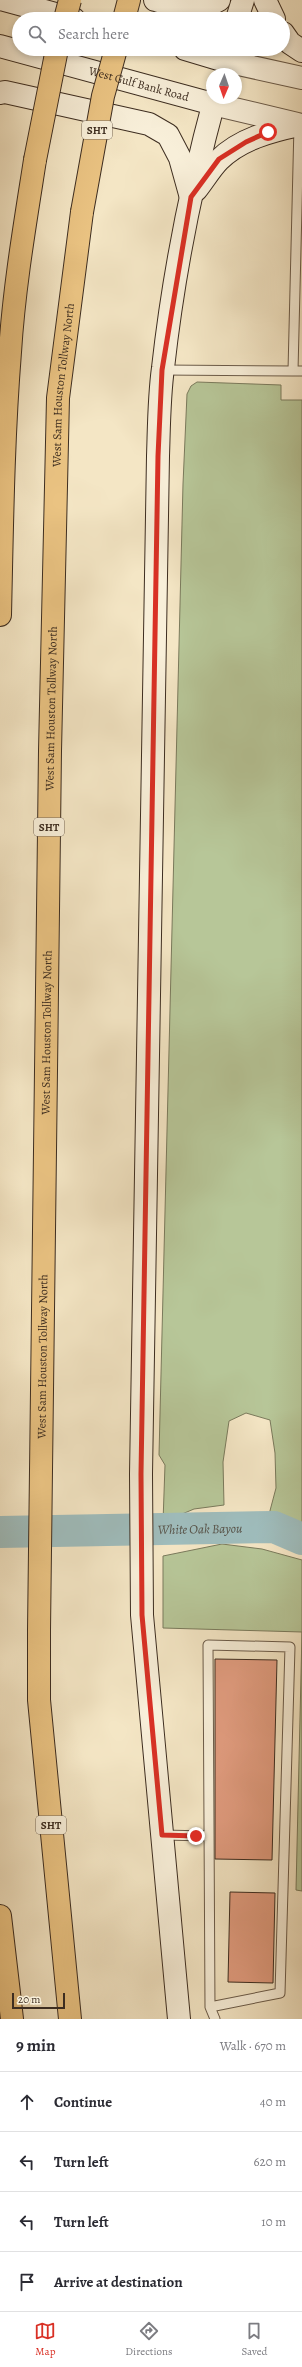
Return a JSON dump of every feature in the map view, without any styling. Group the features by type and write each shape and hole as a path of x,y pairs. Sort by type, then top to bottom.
{"highway":[{"path":"67,12 70,0"},
{"path":"126,12 129,0"},
{"path":"0,615 4,451 10,352 21,255 35,160 56,56"},
{"name":"West Sam Houston Tollway North","path":"70,2019 39,1700 38,1630 40,1444 50,751 58,406 82,212 103,96 114,56"},
{"path":"0,1916 12,2019"}],"main road":[{"path":"4,0 48,12"},
{"path":"155,0 186,8 211,5 219,0"},
{"path":"239,12 243,0"},
{"path":"265,0 271,12"},
{"path":"290,43 302,51"},
{"name":"West Gulf Bank Road","path":"0,46 12,49"},
{"name":"West Gulf Bank Road","path":"39,56 206,99"},
{"path":"208,56 302,78"},
{"path":"0,93 5,92 149,124 168,135 180,158 191,197"},
{"path":"178,2019 142,1615 141,1474 158,456 162,370 191,197 213,104"},
{"name":"West Gulf Bank Road","path":"225,104 300,125"},
{"path":"191,197 219,159 246,142 268,132 300,125"}],"lane":[{"path":"162,370 297,371 300,125"},
{"path":"210,2007 280,1993 290,1647 208,1645 210,2007 215,2019"},
{"path":"162,1835 209,1836"}],"green space":[{"path":"197,382 281,385 281,400 302,400 302,1533 267,1522 276,1488 275,1453 270,1420 246,1413 229,1421 223,1462 224,1505 194,1509 163,1522 165,1465 159,1455 183,484 187,394 191,386"},
{"path":"222,1544 262,1549 302,1560 302,1632 163,1628 163,1556"},
{"path":"302,1632 302,1891 296,1890"}],"building":[{"path":"215,1659 277,1660 272,1860 215,1859"},
{"path":"230,1892 275,1893 273,1983 228,1982"}],"waterway":[{"name":"White Oak Bayou","path":"0,1532 274,1527 302,1539"}],"route":[{"path":"196,1836 162,1835 142,1615 141,1474 158,456 162,370 191,197 219,159 246,142 268,132"}]}
